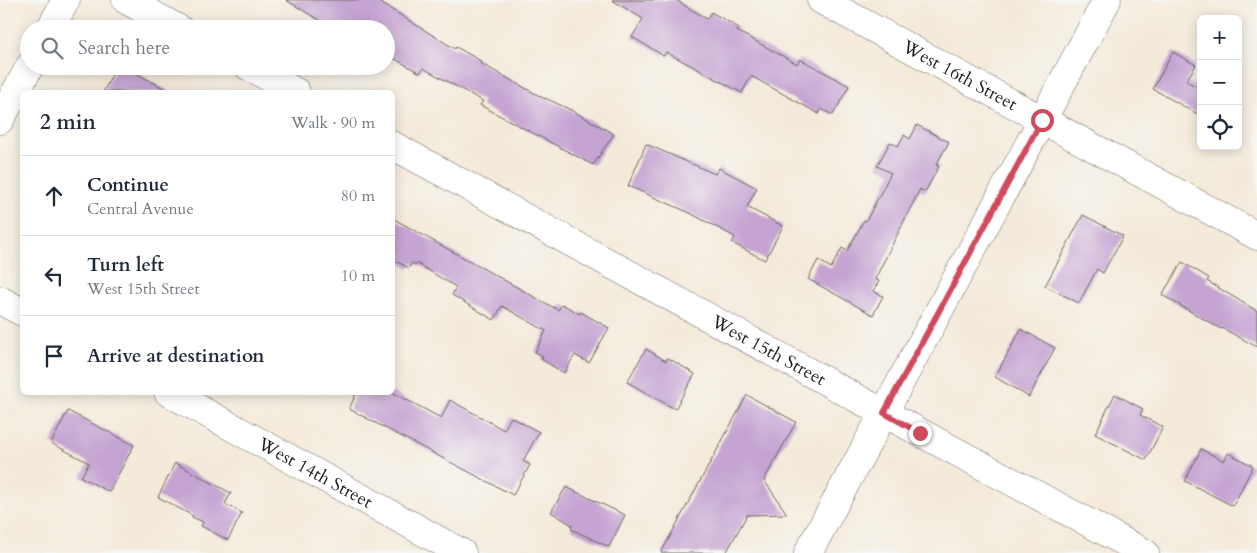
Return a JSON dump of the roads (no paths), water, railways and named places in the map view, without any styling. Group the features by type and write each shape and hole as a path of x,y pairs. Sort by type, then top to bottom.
{"street":[{"path":"55,20 66,0"},
{"path":"126,0 163,20"},
{"name":"West 16th Street","path":"821,0 1257,236"},
{"path":"808,553 1107,0"},
{"path":"0,120 25,75"},
{"path":"265,75 292,90"},
{"name":"West 15th Street","path":"395,147 1145,553"},
{"path":"0,300 20,311"},
{"name":"West 14th Street","path":"173,395 462,553"}]}
